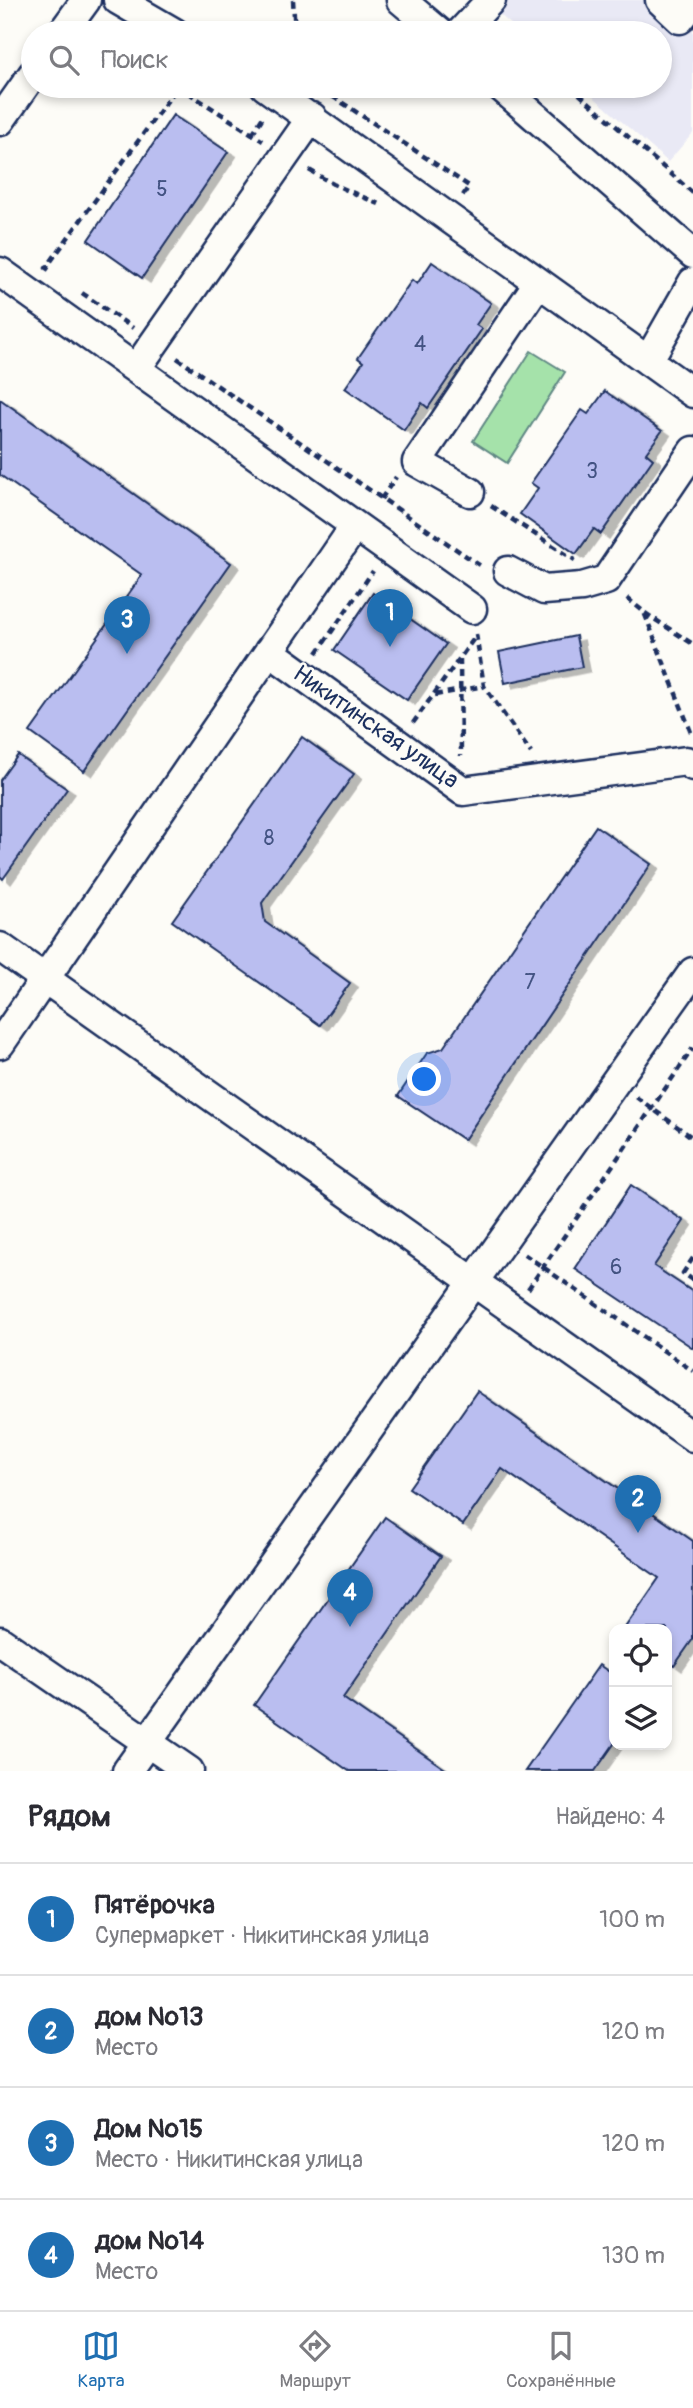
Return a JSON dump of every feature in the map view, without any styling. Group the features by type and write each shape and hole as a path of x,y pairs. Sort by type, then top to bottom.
{"street":[{"path":"71,21 86,0"},
{"path":"118,0 154,21"},
{"path":"401,0 426,21"},
{"path":"471,21 491,0"},
{"path":"660,0 680,19 693,3"},
{"path":"0,121 21,91"},
{"path":"283,98 693,393"},
{"path":"514,98 692,252"},
{"path":"136,369 312,117"},
{"path":"0,272 389,549 474,623"},
{"path":"648,361 693,282"},
{"path":"470,492 417,462 538,283"},
{"path":"508,571 544,590 582,587 606,580 693,452"},
{"path":"0,1044 355,526"},
{"name":"Никитинская улица","path":"269,651 463,790 685,761 693,766"},
{"path":"0,947 693,1437"},
{"path":"127,1771 693,972"},
{"path":"0,1641 189,1771"}],"path":[{"path":"293,0 294,21"},
{"path":"57,276 46,268 169,98"},
{"path":"584,98 693,193"},
{"path":"79,290 502,581 508,571"},
{"path":"303,676 389,549"},
{"path":"644,612 693,644"},
{"path":"410,728 460,659 474,623"},
{"path":"474,623 484,686 532,754 520,756"},
{"path":"450,757 461,764 460,659"},
{"path":"434,695 484,686"},
{"path":"678,734 693,733"},
{"path":"513,1310 693,1048"},
{"path":"615,1083 693,1138"},
{"path":"503,1240 693,1371"},
{"path":"693,1258 683,1273 693,1280"}],"shaded area":[{"path":"483,0 693,0 693,133 668,162 595,98 672,98 672,21 507,21"}],"green space":[{"path":"531,351 565,372 507,463 473,441"}],"building":[{"path":"173,115 228,152 142,278 88,240"},
{"path":"432,262 491,303 476,325 482,329 428,408 422,403 404,430 345,388 363,362 358,358 412,280 417,284"},
{"path":"605,391 662,431 646,453 653,459 601,534 594,529 576,554 520,514 538,488 531,483 582,410 588,414"},
{"path":"0,399 231,563 84,771 30,732 142,575 0,475"},
{"path":"373,593 446,644 407,700 334,650"},
{"path":"576,636 582,667 505,683 499,652"},
{"path":"302,737 354,774 262,903 265,922 350,983 320,1025 172,921"},
{"path":"18,755 67,789 3,879 0,876 0,780"},
{"path":"596,826 651,864 464,1140 398,1096 427,1053 443,1048"},
{"path":"631,1185 684,1221 654,1266 693,1292 693,1348 575,1269"},
{"path":"477,1391 693,1541 693,1639 674,1666 672,1665 672,1624 627,1624 659,1578 502,1469 463,1525 409,1488"},
{"path":"385,1517 441,1556 343,1698 448,1771 349,1771 254,1705"},
{"path":"599,1665 609,1672 610,1750 595,1771 525,1771"}],"place":[{"name":"Пятёрочка","path":"390,647"},
{"name":"Дом №15","path":"127,654"},
{"name":"дом №13","path":"638,1533"},
{"name":"дом №14","path":"350,1627"}]}
